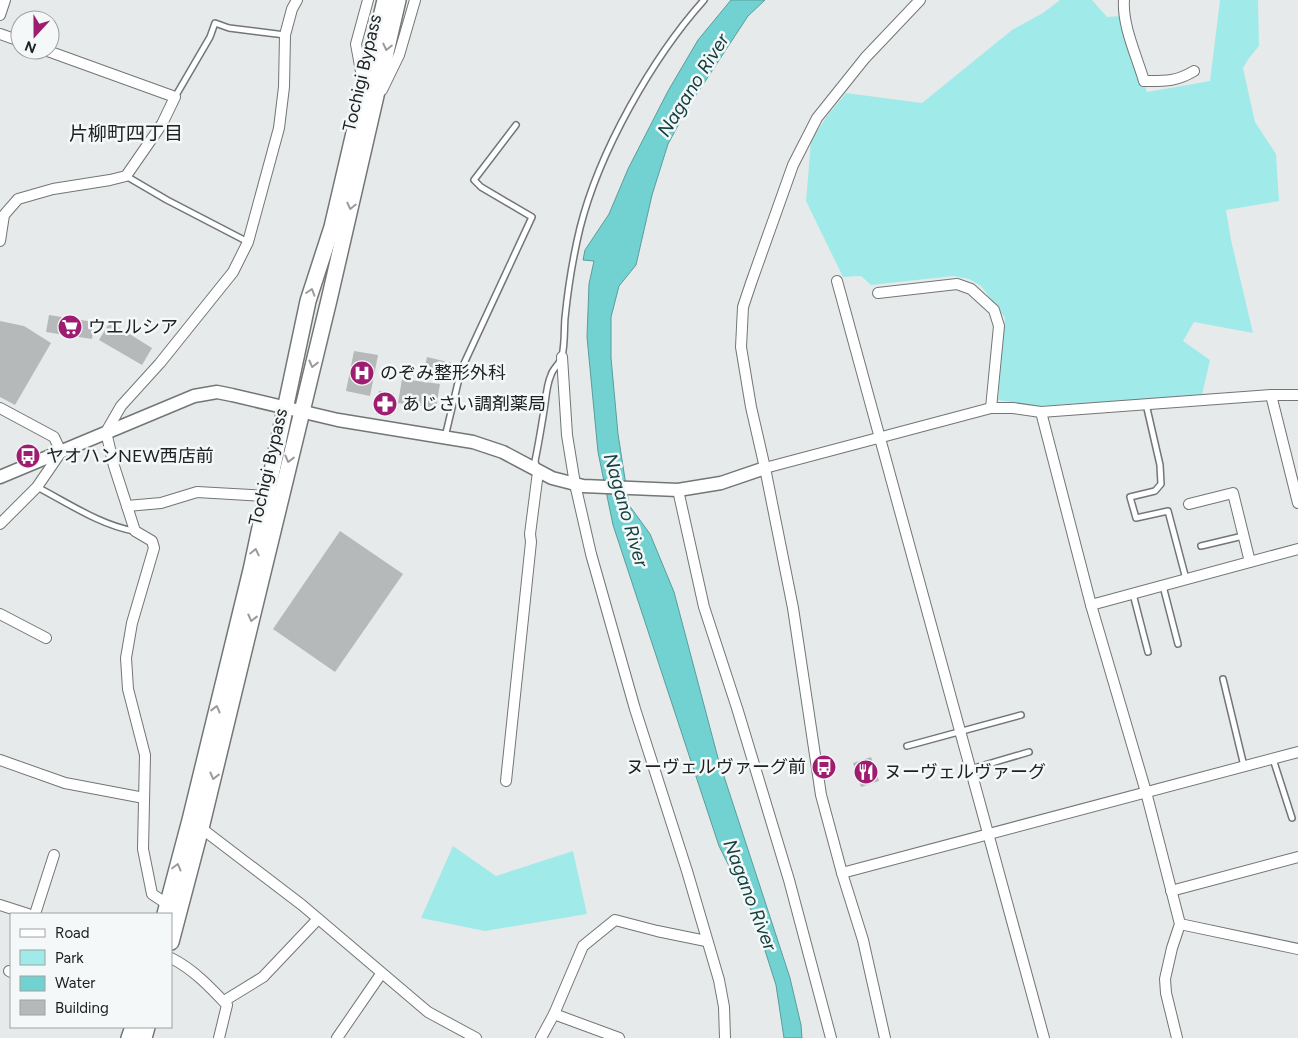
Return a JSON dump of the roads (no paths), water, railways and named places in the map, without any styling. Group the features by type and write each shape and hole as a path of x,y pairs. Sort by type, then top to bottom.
{"main road":[{"name":"Tochigi Bypass","path":"166,909 268,496 308,301 332,227 385,0"},
{"name":"Tochigi Bypass","path":"172,938 201,828 329,300 398,0"}],"street":[{"path":"0,15 5,0"},
{"path":"166,909 152,894 143,849 145,755 128,689 126,658 132,623 154,548 152,541 135,531 114,466 106,432 121,406 160,363 233,272 248,242 279,128 284,88 286,34 292,9 297,0"},
{"path":"364,87 356,44 368,0"},
{"path":"372,111 399,55 415,0"},
{"path":"885,1038 862,940 821,795 793,608 751,407 741,347 743,307 751,282 793,165 817,118 864,58 920,0"},
{"path":"1124,0 1123,9 1126,23 1144,81 1169,82 1183,78 1194,71"},
{"path":"0,241 2,214 18,199 53,189 126,176 162,124 175,97 60,55"},
{"path":"837,281 990,834 1044,1038"},
{"path":"878,293 956,284 971,289 994,310 999,326 991,408"},
{"path":"562,357 567,435 579,485 591,554 657,781 687,871 719,980 724,1007 724,1038"},
{"path":"0,478 194,396 217,392 338,420 489,447 552,478 579,485 674,490 702,487 765,468 991,408 1013,408 1041,412 1271,395 1298,395"},
{"path":"1271,395 1298,503"},
{"path":"0,408 54,437 61,452"},
{"path":"1041,412 1091,605 1146,792 1180,924 1165,980 1166,993 1177,1038"},
{"path":"0,524 37,487 61,452"},
{"path":"506,781 531,542 530,534 538,472"},
{"path":"674,490 704,607 790,880 830,1038"},
{"path":"127,506 161,503 197,492 268,496"},
{"path":"1189,504 1233,492 1250,562"},
{"path":"1091,605 1298,549"},
{"path":"0,614 46,638"},
{"path":"842,873 1298,752"},
{"path":"0,760 65,783 144,798"},
{"path":"201,828 318,919 428,1012 476,1038"},
{"path":"35,913 54,855"},
{"path":"1172,892 1298,856"},
{"path":"0,905 25,913"},
{"path":"224,1002 262,978 318,919"},
{"path":"541,1038 554,1014 583,946 615,920 706,941"},
{"path":"1180,924 1298,949"},
{"path":"172,958 180,962 209,985 227,1005 219,1038"},
{"path":"337,1038 381,974"},
{"path":"554,1014 619,1038"}],"lane":[{"path":"538,472 536,461 547,392 551,374 562,357 565,317 580,229 596,181 620,128 643,85 683,23 704,0"},
{"path":"175,97 210,37 215,23 229,28 286,34"},
{"path":"444,438 461,370 532,217 481,187 474,180 516,125"},
{"path":"126,176 167,200 248,242"},
{"path":"1146,404 1160,465 1161,484 1155,491 1130,497 1136,518 1168,511 1186,579"},
{"path":"37,487 90,515 122,528 135,531"},
{"path":"1201,546 1244,536"},
{"path":"1163,586 1178,644"},
{"path":"1133,594 1148,652"},
{"path":"1223,678 1244,766"},
{"path":"907,746 1021,715"},
{"path":"971,769 1029,752"},
{"path":"1273,758 1292,818"}],"water":[{"name":"Nagano River","path":"731,0 765,0 748,16 687,109 668,144 652,195 636,265 619,286 611,317 611,358 618,434 629,505 650,534 674,592 718,758 790,978 801,1025 802,1038 784,1038 776,985 754,916 719,846 613,525 598,452 587,337 589,284 594,261 583,260 585,250 609,214 628,169 668,91 698,40"}],"place":[{"name":"ウエルシア","path":"70,327"},
{"name":"のぞみ整形外科","path":"362,373"},
{"name":"あじさい調剤薬局","path":"385,404"},
{"name":"ヤオハンNEW西店前","path":"28,456"},
{"name":"ヌーヴェルヴァーグ前","path":"824,767"},
{"name":"ヌーヴェルヴァーグ","path":"866,772"}],"district":[{"name":"片柳町四丁目","path":"126,133"}]}
